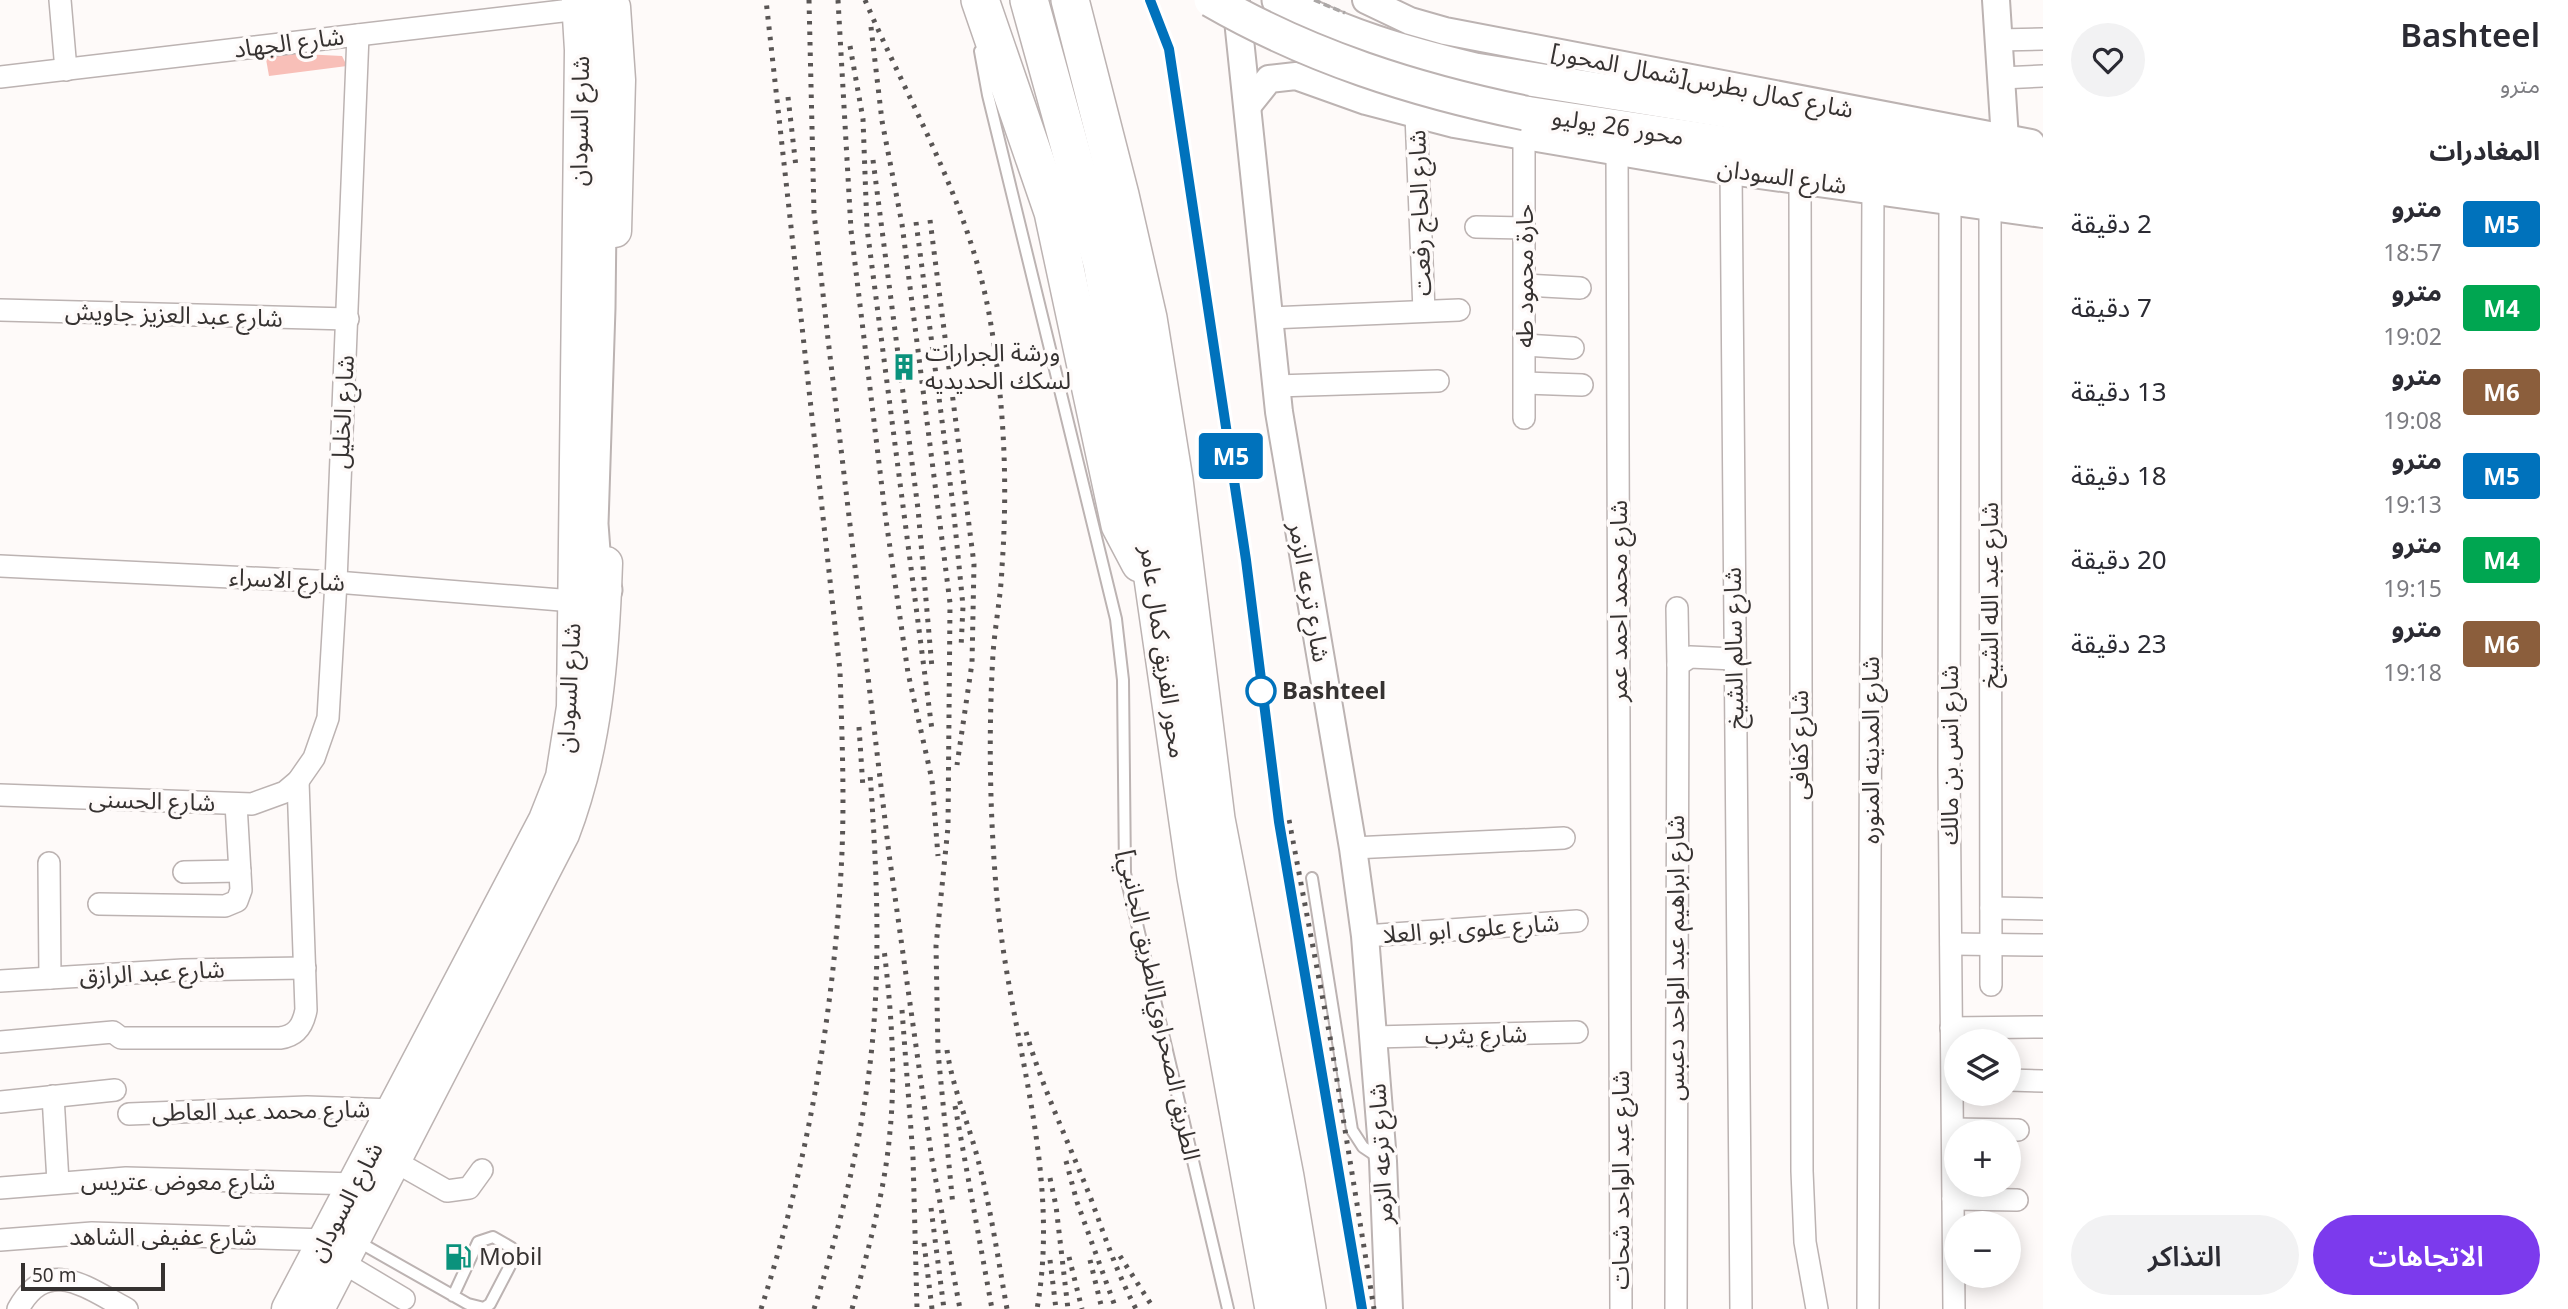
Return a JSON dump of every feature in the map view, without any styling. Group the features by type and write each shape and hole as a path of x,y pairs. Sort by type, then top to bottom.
{"highway":[{"name":"محور الفريق كمال عامر","path":"1029,0 1102,263 1128,405 1155,588 1212,873 1307,1309"},
{"name":"محور الفريق كمال عامر","path":"1070,0 1124,208 1148,318 1185,559 1216,819 1212,873 1274,1309"},
{"name":"محور 26 يوليو","path":"1211,0 1289,40 1381,77 1525,123 2043,191"},
{"name":"محور 26 يوليو","path":"1279,0 1328,24 1430,59 1521,78 2043,162"},
{"path":"594,2 600,51 598,308 591,524 593,551 605,590"},
{"path":"977,19 1053,212 1120,525 1127,544 1155,588"}],"main road":[{"name":"شارع السودان","path":"288,1309 341,1247 396,1161 549,864 575,803 591,740 605,590 619,80 618,32 594,2"},
{"name":"شارع السودان","path":"318,1309 341,1247 356,1184 554,799 571,731 581,50 594,2"}],"street":[{"path":"61,0 66,70"},
{"name":"شارع ترعه الزمر","path":"1236,0 1249,104 1276,386 1353,848 1365,936 1383,1161 1389,1309"},
{"path":"1249,104 1269,79 1296,76 1271,38 1273,0"},
{"path":"1996,0 2005,139"},
{"name":"شارع الجهاد","path":"0,77 358,35 594,2"},
{"name":"شارع كمال بطرس[شمال المحور]","path":"1355,6 1444,31 2043,145"},
{"name":"شارع الخليل","path":"298,781 314,758 328,718 348,319 358,35"},
{"path":"1998,40 2043,39"},
{"name":"شارع السودان","path":"1296,76 1416,115 1525,123 1617,151 1731,171 2043,214"},
{"path":"2001,78 2043,76"},
{"name":"شارع الحاج رفعت","path":"1416,115 1424,311"},
{"name":"حارة محمود طه","path":"1524,418 1525,123"},
{"name":"شارع محمد احمد عمر","path":"1617,151 1620,1050"},
{"name":"شارع سالم الشيخ","path":"1731,171 1741,1309"},
{"name":"شارع كفافى","path":"1800,181 1802,1171 1805,1242 1817,1309"},
{"name":"شارع المدينه المنوره","path":"1868,1309 1873,190"},
{"name":"شارع انس بن مالك","path":"1950,201 1951,1028"},
{"name":"شارع عبد الله الشيخ","path":"1990,206 1991,985"},
{"path":"1476,227 1524,228"},
{"path":"1525,285 1580,288"},
{"name":"شارع عبد العزيز جاويش","path":"0,310 348,319"},
{"path":"1269,318 1459,310"},
{"path":"1525,345 1573,348"},
{"path":"1276,386 1438,381"},
{"path":"1525,383 1570,391"},
{"name":"شارع الاسراء","path":"0,566 336,582 573,601"},
{"name":"شارع ابراهيم عبد الواحد دعبس","path":"1675,1309 1677,608"},
{"path":"1678,666 1681,661 1690,657 1734,659"},
{"path":"0,1042 113,1032 116,1036 287,1037 299,1029 304,1020 305,968 298,781"},
{"name":"شارع الحسنى","path":"0,795 236,804 269,799 298,781"},
{"path":"99,904 231,905 240,896 236,804"},
{"path":"1353,848 1564,838"},
{"path":"49,863 50,978"},
{"path":"184,872 240,871"},
{"path":"1991,908 2043,909"},
{"name":"شارع علوى ابو العلا","path":"1365,936 1577,921"},
{"path":"1951,944 2043,945"},
{"name":"شارع عبد الرازق","path":"0,981 183,970 305,968"},
{"path":"1951,1028 2043,1027"},
{"name":"شارع يثرب","path":"1374,1037 1577,1032"},
{"name":"شارع عبد الواحد شحات","path":"1620,1050 1621,1309"},
{"path":"2021,1080 2043,1081"},
{"path":"0,1102 114,1090"},
{"path":"53,1096 58,1182"},
{"name":"شارع محمد عبد العاطى","path":"129,1114 307,1107 394,1110"},
{"path":"396,1161 447,1191 469,1188 482,1170"},
{"name":"شارع معوض عتريس","path":"0,1188 126,1178 356,1184"},
{"path":"1953,1199 2017,1200"},
{"name":"شارع انس بن مالك","path":"1953,1199 1954,1309"},
{"name":"شارع عفيفى الشاهد","path":"0,1240 92,1233 341,1247"},
{"path":"341,1247 404,1299"},
{"path":"18,1309 32,1289 45,1281 60,1278 75,1281 127,1309"}],"lane":[{"name":"الطريق الصحراوي[الطريق الجانبي]","path":"970,0 977,19 991,108 1116,620 1123,680 1125,873 1228,1309"},
{"path":"1312,878 1352,1130 1363,1147 1383,1161"},
{"path":"341,1247 475,1307 490,1304 514,1258 512,1248 494,1237 478,1242 453,1296"}],"path":[{"path":"1314,0 1355,6"}],"shaded area":[{"path":"283,53 342,56 347,66 269,76 266,59"}],"railway":[{"path":"761,1309 804,1148 824,1038 837,927 843,797 840,671 766,0"},
{"path":"809,0 814,213 828,339 889,854 932,1160 960,1309"},
{"path":"838,0 851,230 885,513 908,673 932,780 938,856"},
{"path":"865,0 954,195 981,277 995,350 1002,411 1005,504 991,686 993,846 1005,959 1039,1158 1043,1258 1037,1309"},
{"path":"1150,0 1169,49 1246,560"},
{"path":"871,27 882,121 902,224 950,603 948,827 936,946 938,1052 953,1206"},
{"path":"850,46 863,119 867,228 932,730"},
{"path":"788,97 796,167"},
{"path":"873,160 918,509 932,668"},
{"path":"930,220 974,564 972,663 957,765"},
{"path":"916,222 953,505 963,606 961,648"},
{"path":"859,727 863,788"},
{"path":"814,1309 852,1168 871,1059 877,930 870,774"},
{"path":"1289,820 1330,1037 1374,1309"},
{"path":"1283,843 1362,1309"},
{"path":"852,1309 870,1243 888,1154 893,1086 884,949"},
{"path":"902,1010 913,1157 917,1309"},
{"path":"1026,1032 1048,1096 1136,1309"},
{"path":"947,1050 983,1178 1007,1309"},
{"path":"955,1106 992,1309"},
{"path":"1066,1161 1077,1202 1116,1309"},
{"path":"1050,1178 1056,1206 1068,1309"},
{"path":"931,1208 944,1309"},
{"path":"924,1243 932,1309"},
{"path":"1120,1256 1154,1309"},
{"path":"1069,1257 1082,1309"},
{"path":"1050,1260 1056,1309"},
{"path":"1090,1260 1102,1309"}],"metro line":[{"name":"M5","path":"1150,0 1169,49 1246,560 1279,822 1362,1309"}],"place":[{"name":"ورشة الجرارات لسكك الحديديه","path":"904,367"},
{"name":"Bashteel","path":"1261,691"},
{"name":"Mobil","path":"458,1257"}]}
